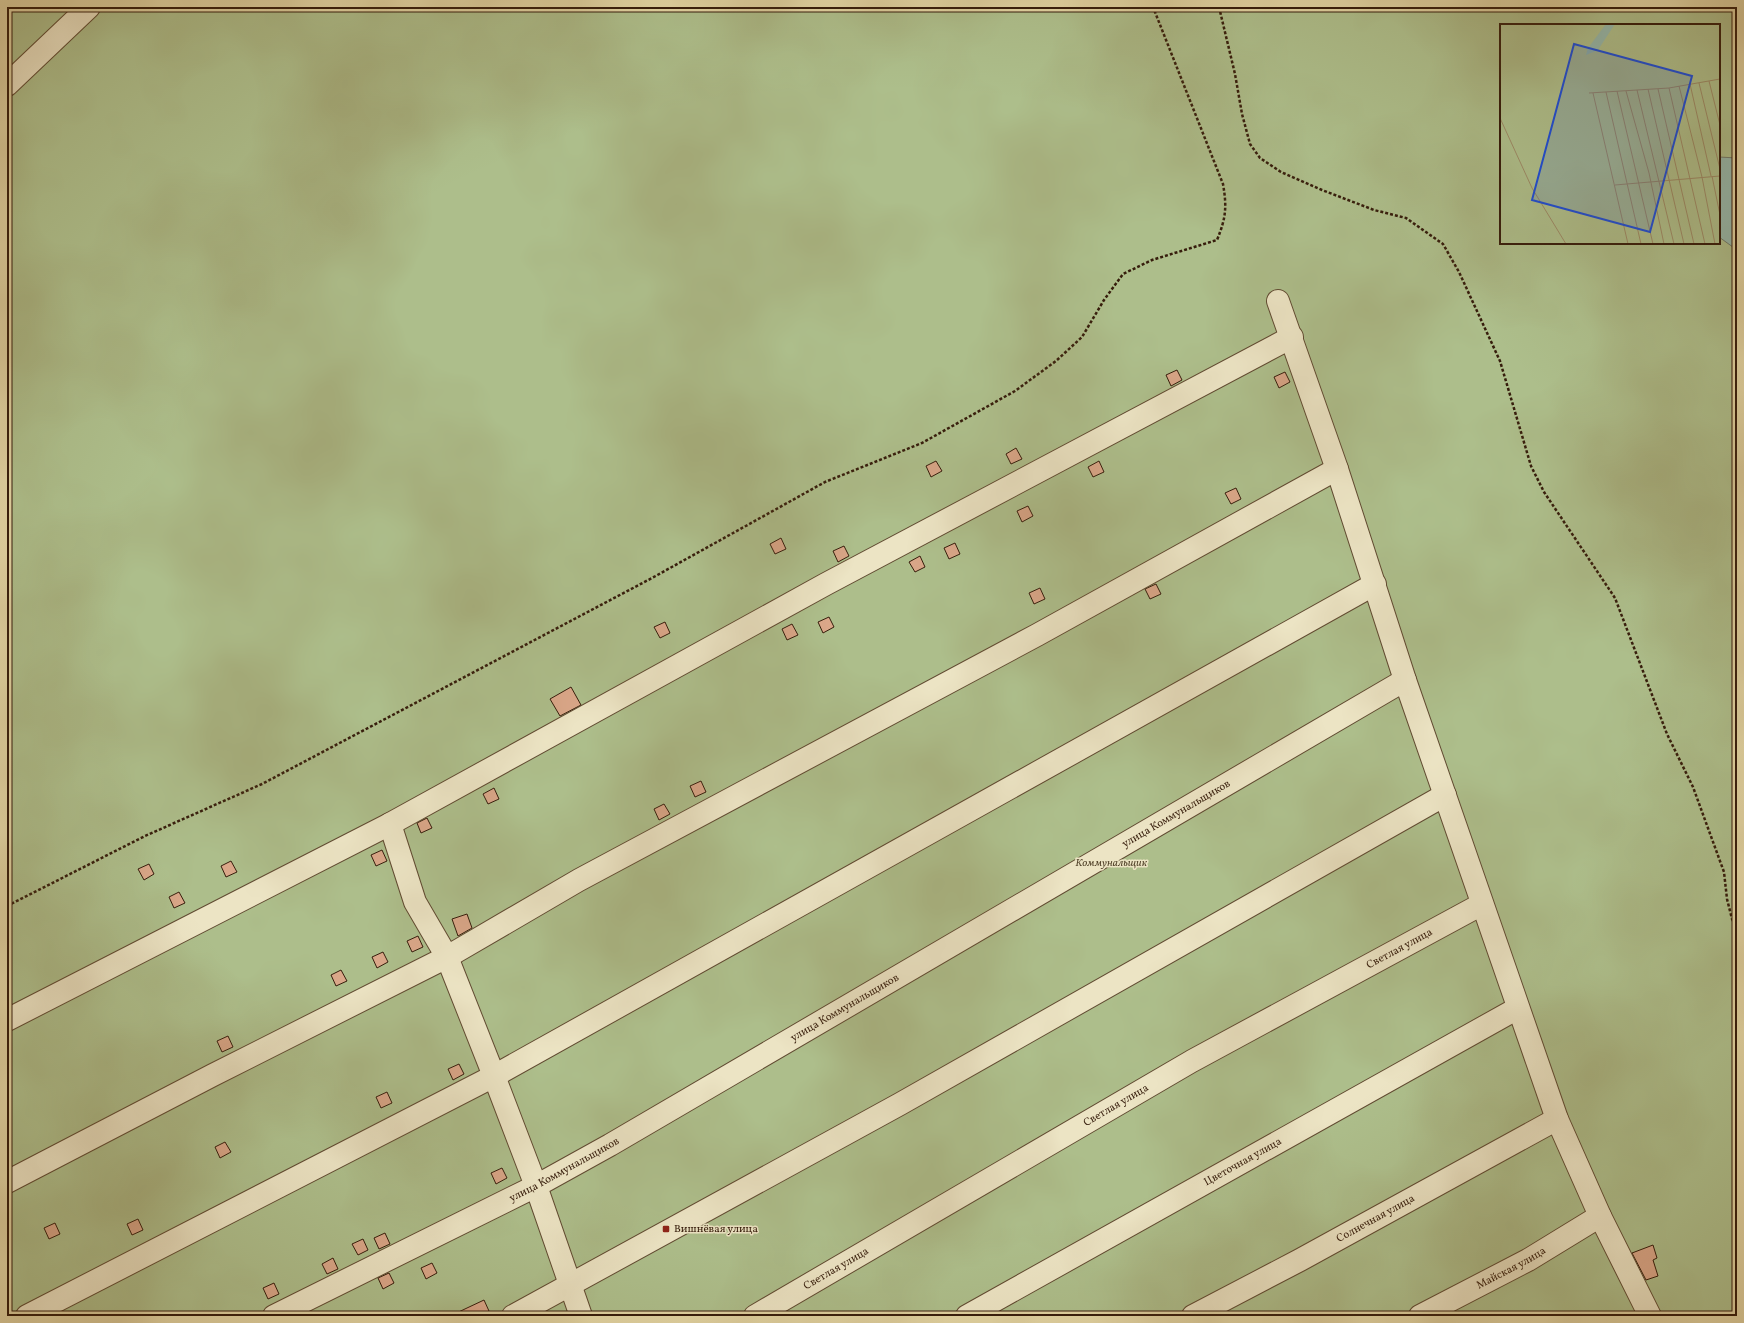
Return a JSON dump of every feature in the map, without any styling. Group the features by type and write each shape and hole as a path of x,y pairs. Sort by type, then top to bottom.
{"street":[{"path":"7,85 89,7"},
{"path":"1278,300 1337,469 1405,680 1557,1119 1600,1216 1650,1316"},
{"path":"7,1020 390,824 826,584 1292,337"},
{"path":"7,1182 206,1078 447,957 579,880 1044,631 1337,469"},
{"path":"27,1316 494,1076 1375,584"},
{"name":"улица Коммунальщиков","path":"274,1316 536,1186 610,1145 1405,680"},
{"path":"513,1316 900,1104 1445,795"},
{"path":"390,824 415,902 447,957 494,1076 536,1186 581,1316"},
{"name":"Светлая улица","path":"755,1316 1192,1061 1482,904"},
{"name":"Цветочная улица","path":"967,1316 1518,1008"},
{"name":"Солнечная улица","path":"1193,1316 1300,1260 1557,1119"},
{"name":"Майская улица","path":"1420,1316 1528,1260 1600,1216"}],"path":[{"path":"7,906 145,836 262,784 652,578 825,482 922,442 1015,391 1056,361 1082,337 1104,300 1123,274 1152,260 1217,240 1224,224 1226,203 1224,184 1153,7"},
{"path":"1219,7 1250,144 1260,158 1281,172 1322,190 1374,210 1406,218 1443,244 1459,272 1500,361 1531,466 1544,492 1616,598 1667,734 1693,787 1724,872 1727,899 1732,919 1737,928"}],"green space":[{"name":"Коммунальщик","path":"7,7 1737,7 1737,1316 7,1316"}],"shaded area":[{"path":"1720,157 1737,158 1737,250 1720,238"}],"building":[{"path":"1177,370 1182,380 1171,386 1166,375"},
{"path":"1285,372 1290,382 1279,388 1274,377"},
{"path":"1016,448 1022,459 1011,464 1006,454"},
{"path":"936,461 942,471 931,477 926,466"},
{"path":"1099,461 1104,472 1093,477 1088,467"},
{"path":"1236,488 1241,499 1231,504 1225,493"},
{"path":"1028,506 1033,516 1022,522 1017,511"},
{"path":"781,538 786,549 775,554 770,544"},
{"path":"955,543 960,554 949,559 944,548"},
{"path":"844,546 849,556 838,562 833,551"},
{"path":"920,556 925,567 915,572 909,562"},
{"path":"1156,584 1161,594 1150,599 1145,589"},
{"path":"1040,588 1045,599 1034,604 1029,593"},
{"path":"829,617 834,627 823,633 818,622"},
{"path":"665,622 670,633 660,638 654,627"},
{"path":"792,624 798,635 787,640 782,629"},
{"path":"571,687 581,705 560,716 550,699"},
{"path":"701,781 706,792 695,797 690,786"},
{"path":"494,788 499,799 488,804 483,794"},
{"path":"664,804 670,814 659,820 654,809"},
{"path":"427,818 432,828 421,833 417,823"},
{"path":"382,850 387,861 376,866 371,855"},
{"path":"231,861 237,872 226,877 221,866"},
{"path":"149,864 154,874 144,880 138,869"},
{"path":"179,892 185,903 174,908 169,897"},
{"path":"467,914 472,928 458,936 452,919"},
{"path":"418,936 423,947 412,952 407,941"},
{"path":"383,952 388,962 377,968 372,957"},
{"path":"341,970 347,981 336,986 331,975"},
{"path":"228,1036 233,1047 222,1052 217,1041"},
{"path":"459,1064 464,1074 453,1080 448,1069"},
{"path":"387,1092 392,1103 381,1108 376,1097"},
{"path":"225,1142 231,1152 220,1158 215,1147"},
{"path":"502,1168 507,1178 496,1184 491,1173"},
{"path":"138,1219 143,1230 132,1235 127,1224"},
{"path":"55,1223 60,1234 49,1239 44,1228"},
{"path":"385,1233 390,1244 379,1249 374,1238"},
{"path":"363,1239 368,1250 358,1255 352,1244"},
{"path":"1653,1245 1657,1258 1653,1260 1658,1276 1646,1280 1632,1253"},
{"path":"333,1258 338,1269 327,1274 322,1264"},
{"path":"432,1263 437,1273 426,1279 421,1268"},
{"path":"389,1273 394,1283 383,1289 378,1278"},
{"path":"274,1283 279,1294 268,1299 263,1288"},
{"path":"484,1300 489,1311 478,1316 450,1316"}],"place":[{"name":"Вишнёвая улица","path":"666,1229"}]}
